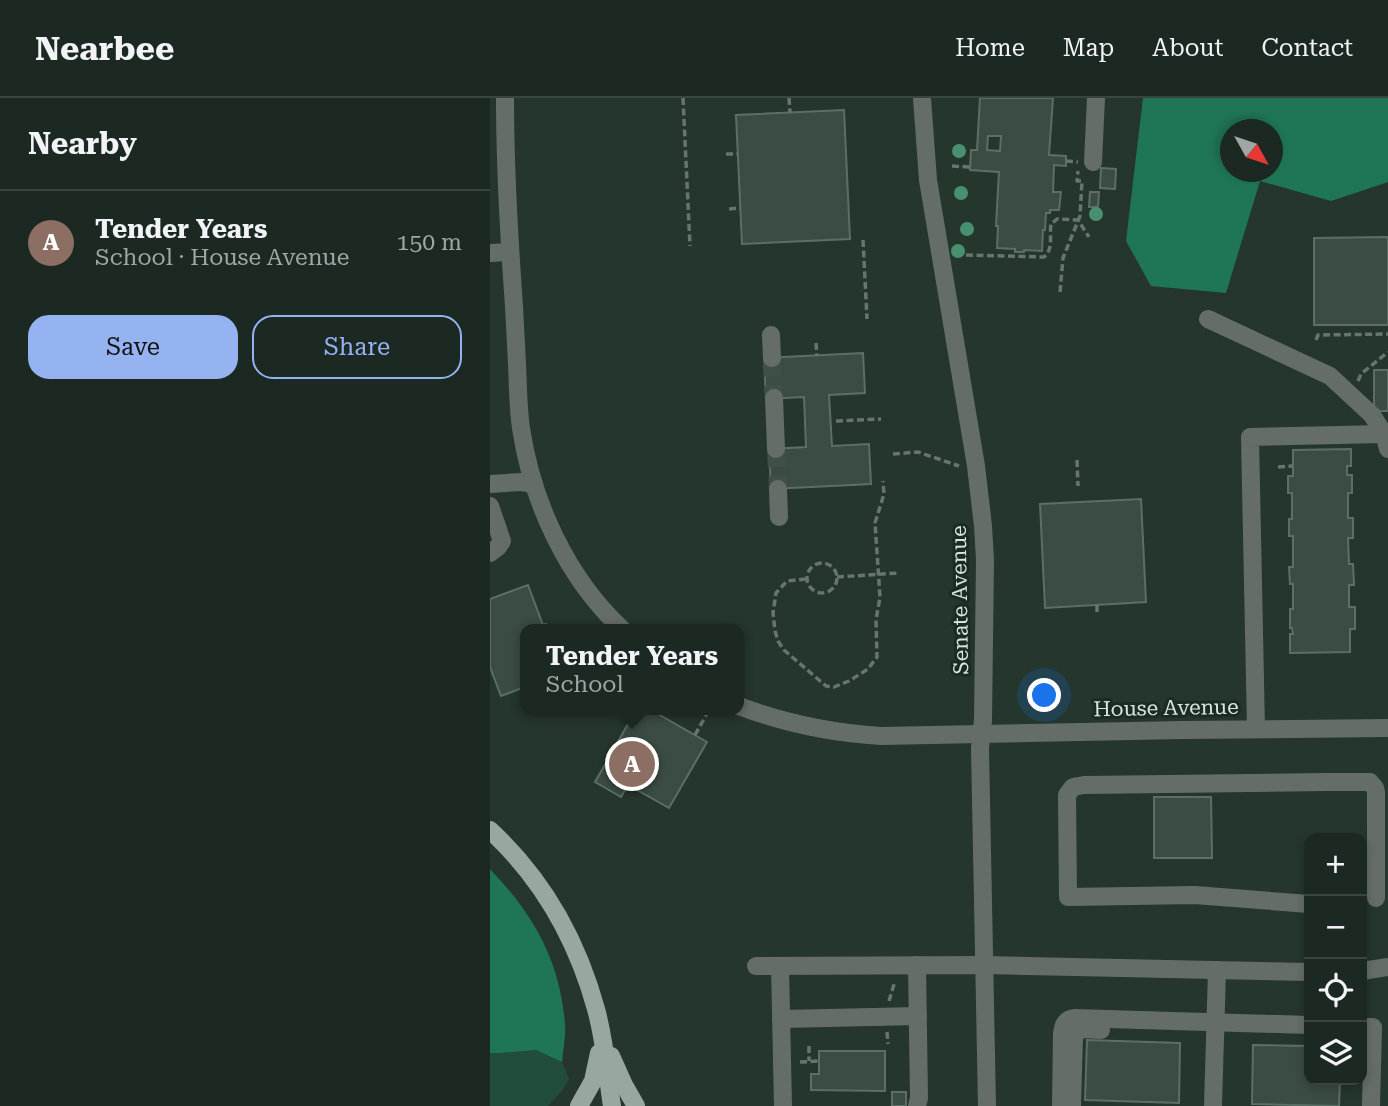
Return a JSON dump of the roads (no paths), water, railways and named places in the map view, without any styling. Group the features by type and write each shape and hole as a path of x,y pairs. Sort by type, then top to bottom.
{"main road":[{"path":"490,830 530,872 563,922 597,1011 612,1106"},
{"path":"579,1106 593,1082 602,1035"},
{"path":"602,1035 624,1086 636,1106"}],"street":[{"path":"505,98 499,187 510,252 519,406 528,464 551,529 572,568 617,624"},
{"name":"Senate Avenue","path":"922,98 928,180 976,466 983,526 985,560 980,748 988,1106"},
{"path":"1086,162 1096,98"},
{"path":"490,253 510,252"},
{"path":"1208,319 1330,376 1372,415 1386,441 1250,437 1256,729"},
{"path":"771,335 772,358"},
{"path":"774,398 776,449"},
{"path":"490,484 534,484"},
{"path":"778,489 779,517"},
{"path":"490,506 502,541 490,553"},
{"name":"House Avenue","path":"744,708 768,716 850,734 881,736 1388,728"},
{"path":"1304,904 1195,895 1068,897 1067,795 1073,787 1084,785 1370,782 1376,792 1375,898"},
{"path":"916,1106 919,1098 917,965"},
{"path":"756,966 986,965 1304,972"},
{"path":"780,966 783,1106"},
{"path":"1367,970 1388,967"},
{"path":"1213,1106 1217,970"},
{"path":"781,1019 918,1016"},
{"path":"1061,1106 1062,1034 1066,1021 1075,1018 1304,1025"},
{"path":"1072,1106 1076,1033 1081,1029 1116,1030 1137,1020"},
{"path":"1367,1027 1373,1027 1371,1106"}],"tunnel":[{"path":"772,358 774,398"},
{"path":"776,449 778,489"}],"place":[{"name":"Tender Years","path":"632,764"}]}
